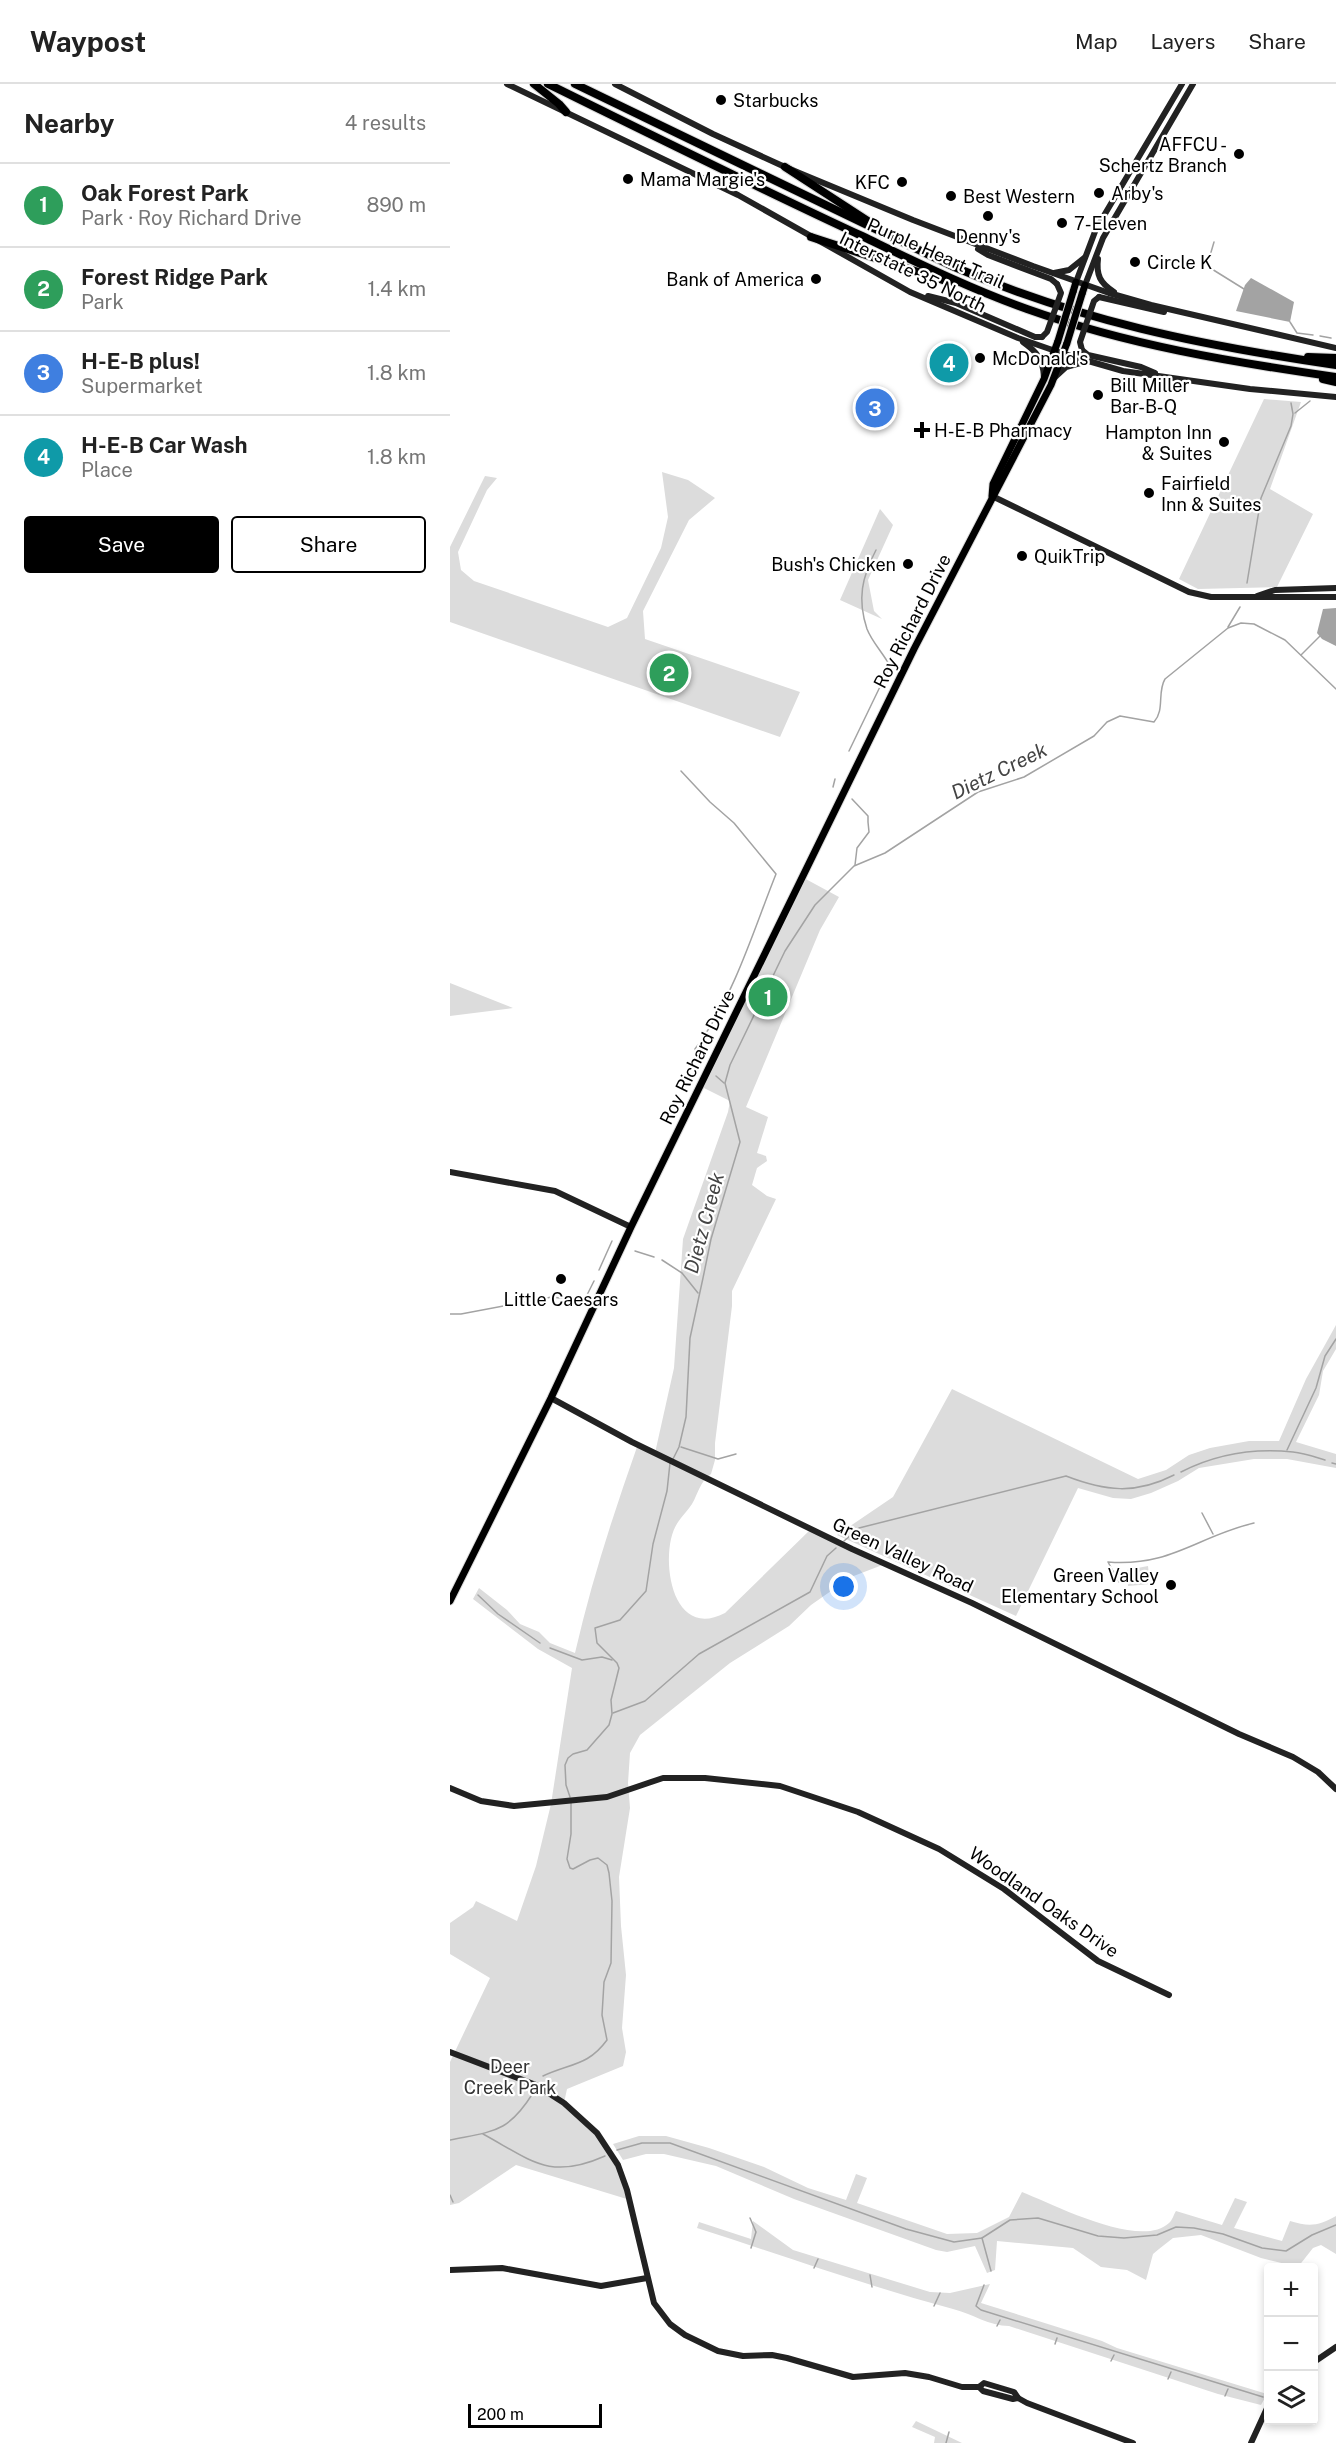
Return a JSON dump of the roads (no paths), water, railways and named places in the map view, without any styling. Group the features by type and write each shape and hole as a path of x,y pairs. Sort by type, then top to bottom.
{"highway":[{"path":"534,84 566,112"},
{"name":"Purple Heart Trail","path":"548,84 820,217 980,292 1048,316 1148,345 1336,377"},
{"name":"Purple Heart Trail","path":"575,84 974,276 1073,312 1157,334 1336,365"},
{"path":"785,166 897,240"},
{"path":"811,237 980,292"},
{"path":"1276,356 1336,358"},
{"path":"1283,369 1336,382"}],"main road":[{"name":"Roy Richard Drive","path":"992,496 993,484 1044,379 1055,351 1076,282"},
{"name":"Roy Richard Drive","path":"450,1601 551,1398 631,1227 914,649 992,496 1000,488 1054,378 1086,285"}],"street":[{"name":"Interstate 35 North","path":"507,84 738,195 910,291 1018,338 1123,371 1250,389 1336,397"},
{"path":"615,84 713,134 785,166 964,240 1076,282 1194,315 1336,348"},
{"path":"1076,282 1096,229 1182,84"},
{"path":"1086,285 1098,249 1193,84"},
{"path":"910,291 956,303 1035,337 1042,337 1047,332 1061,293 1057,284 1051,279 988,255 964,240"},
{"path":"1098,249 1099,277 1106,287 1120,296"},
{"path":"1053,273 1068,270 1084,257"},
{"path":"1163,376 1142,367 1088,355 1082,350 1080,342 1094,301 1099,297 1150,310 1194,315"},
{"path":"1018,338 1038,355 1043,367 1044,379"},
{"path":"1054,378 1071,365 1089,362"},
{"path":"992,496 1179,588 1211,597 1336,597"},
{"path":"1256,596 1275,590 1336,588"},
{"path":"450,1172 555,1191 631,1227"},
{"name":"Green Valley Road","path":"551,1398 660,1456 852,1549 972,1603 1239,1734 1293,1757 1318,1772 1336,1789"},
{"name":"Woodland Oaks Drive","path":"450,1788 488,1803 514,1806 607,1797 663,1778 705,1778 774,1785 832,1802 886,1824 960,1861 1004,1889 1098,1961 1169,1995"},
{"path":"450,2052 536,2085 564,2103 597,2133 618,2165 627,2190 654,2303 670,2324 699,2343 718,2351 743,2356 772,2355 787,2358 853,2377 905,2373 929,2377 952,2386 979,2387 983,2391 1012,2399 1018,2398 1133,2443"},
{"path":"450,2270 502,2268 601,2286 647,2278"},
{"path":"1318,2359 1336,2347"},
{"path":"1251,2443 1264,2416"}],"waterway":[{"path":"1214,242 1207,266 1244,289"},
{"path":"1290,322 1297,333 1313,335"},
{"path":"1320,336 1331,338"},
{"path":"1295,413 1310,401"},
{"path":"1247,583 1261,498 1291,426 1293,414 1291,403"},
{"path":"849,751 890,666 869,634 862,608 864,579 876,550"},
{"path":"1228,627 1240,607"},
{"name":"Dietz Creek","path":"673,1459 679,1447 686,1417 690,1338 711,1239 740,1142 725,1083 730,1065 785,951 815,905 854,866 885,853 978,792 1024,777 1094,736 1107,722 1120,716 1154,722 1159,712 1161,690 1165,679 1228,628 1241,623 1254,624 1285,640 1336,689"},
{"path":"1301,655 1321,635"},
{"path":"681,771 710,802 734,823 776,874 735,980 702,1039"},
{"path":"833,787 835,779"},
{"path":"852,799 868,816 869,832 857,848 855,865"},
{"path":"698,1045 695,1049 699,1059"},
{"path":"716,1076 724,1083"},
{"path":"599,1270 612,1241"},
{"path":"635,1251 654,1257"},
{"path":"662,1260 682,1273 698,1293"},
{"path":"450,1314 461,1314 552,1297 584,1301 594,1281"},
{"path":"1287,1450 1316,1388 1325,1356 1336,1339"},
{"path":"681,1447 718,1459 736,1454"},
{"path":"1181,1472 1208,1461 1250,1452 1293,1452 1325,1460"},
{"name":"Dietz Creek","path":"570,1797 566,1785 565,1765 573,1754 587,1750 609,1725 612,1714 611,1700 619,1668 617,1663 597,1643 595,1628 620,1620 646,1591 653,1544 667,1491 670,1463"},
{"path":"1332,1463 1336,1464"},
{"path":"844,1541 859,1528 1066,1476 1094,1485 1120,1489 1146,1486 1174,1475"},
{"path":"1202,1513 1213,1534"},
{"path":"1119,1582 1108,1562 1150,1560 1254,1523"},
{"path":"613,1713 645,1701 699,1654 810,1592 827,1556 836,1548"},
{"path":"478,1595 498,1614 540,1643"},
{"path":"550,1648 582,1660 602,1657 612,1660"},
{"name":"Dietz Creek","path":"543,2076 586,2059 607,2040 602,2015 604,1982 611,1963 612,1901 609,1873 607,1865 598,1858 573,1869 570,1868 567,1859 571,1834 571,1802"},
{"name":"Dietz Creek","path":"450,2140 499,2128 516,2116 533,2093"},
{"path":"483,2134 528,2159 554,2167 569,2167 605,2156"},
{"path":"617,2150 642,2143 670,2143 906,2229 954,2242 982,2238 1010,2220 1038,2218 1098,2236 1124,2238 1157,2235 1176,2227 1194,2228 1223,2234 1262,2248 1286,2251 1312,2235 1336,2225"},
{"path":"450,2195 453,2202"},
{"path":"750,2218 756,2232 751,2248"},
{"path":"982,2238 991,2271"},
{"path":"814,2268 818,2259"},
{"path":"870,2275 872,2287"},
{"path":"984,2285 976,2306 981,2310 1263,2397"},
{"path":"934,2306 940,2293"},
{"path":"997,2326 1000,2320"},
{"path":"1055,2344 1057,2338"},
{"path":"1111,2361 1114,2355"},
{"path":"1168,2379 1171,2372"},
{"path":"1225,2396 1228,2389"},
{"path":"946,2443 949,2432"}],"place":[{"name":"Starbucks","path":"721,100"},
{"name":"AFFCU - Schertz Branch","path":"1239,154"},
{"name":"Mama Margie's","path":"628,179"},
{"name":"KFC","path":"902,182"},
{"name":"Arby's","path":"1099,193"},
{"name":"Best Western","path":"951,196"},
{"name":"Denny's","path":"988,216"},
{"name":"7-Eleven","path":"1062,223"},
{"name":"Circle K","path":"1135,262"},
{"name":"Bank of America","path":"816,279"},
{"name":"McDonald's","path":"980,358"},
{"name":"H-E-B Car Wash","path":"949,363"},
{"name":"Bill Miller Bar-B-Q","path":"1098,395"},
{"name":"H-E-B plus!","path":"875,408"},
{"name":"H-E-B Pharmacy","path":"922,430"},
{"name":"Hampton Inn & Suites","path":"1224,442"},
{"name":"Fairfield Inn & Suites","path":"1149,493"},
{"name":"QuikTrip","path":"1022,556"},
{"name":"Bush's Chicken","path":"908,564"},
{"name":"Forest Ridge Park","path":"669,673"},
{"name":"Oak Forest Park","path":"768,997"},
{"name":"Little Caesars","path":"561,1279"},
{"name":"Green Valley Elementary School","path":"1171,1585"}],"park label":[{"name":"Deer Creek Park","path":"510,2076"}]}
